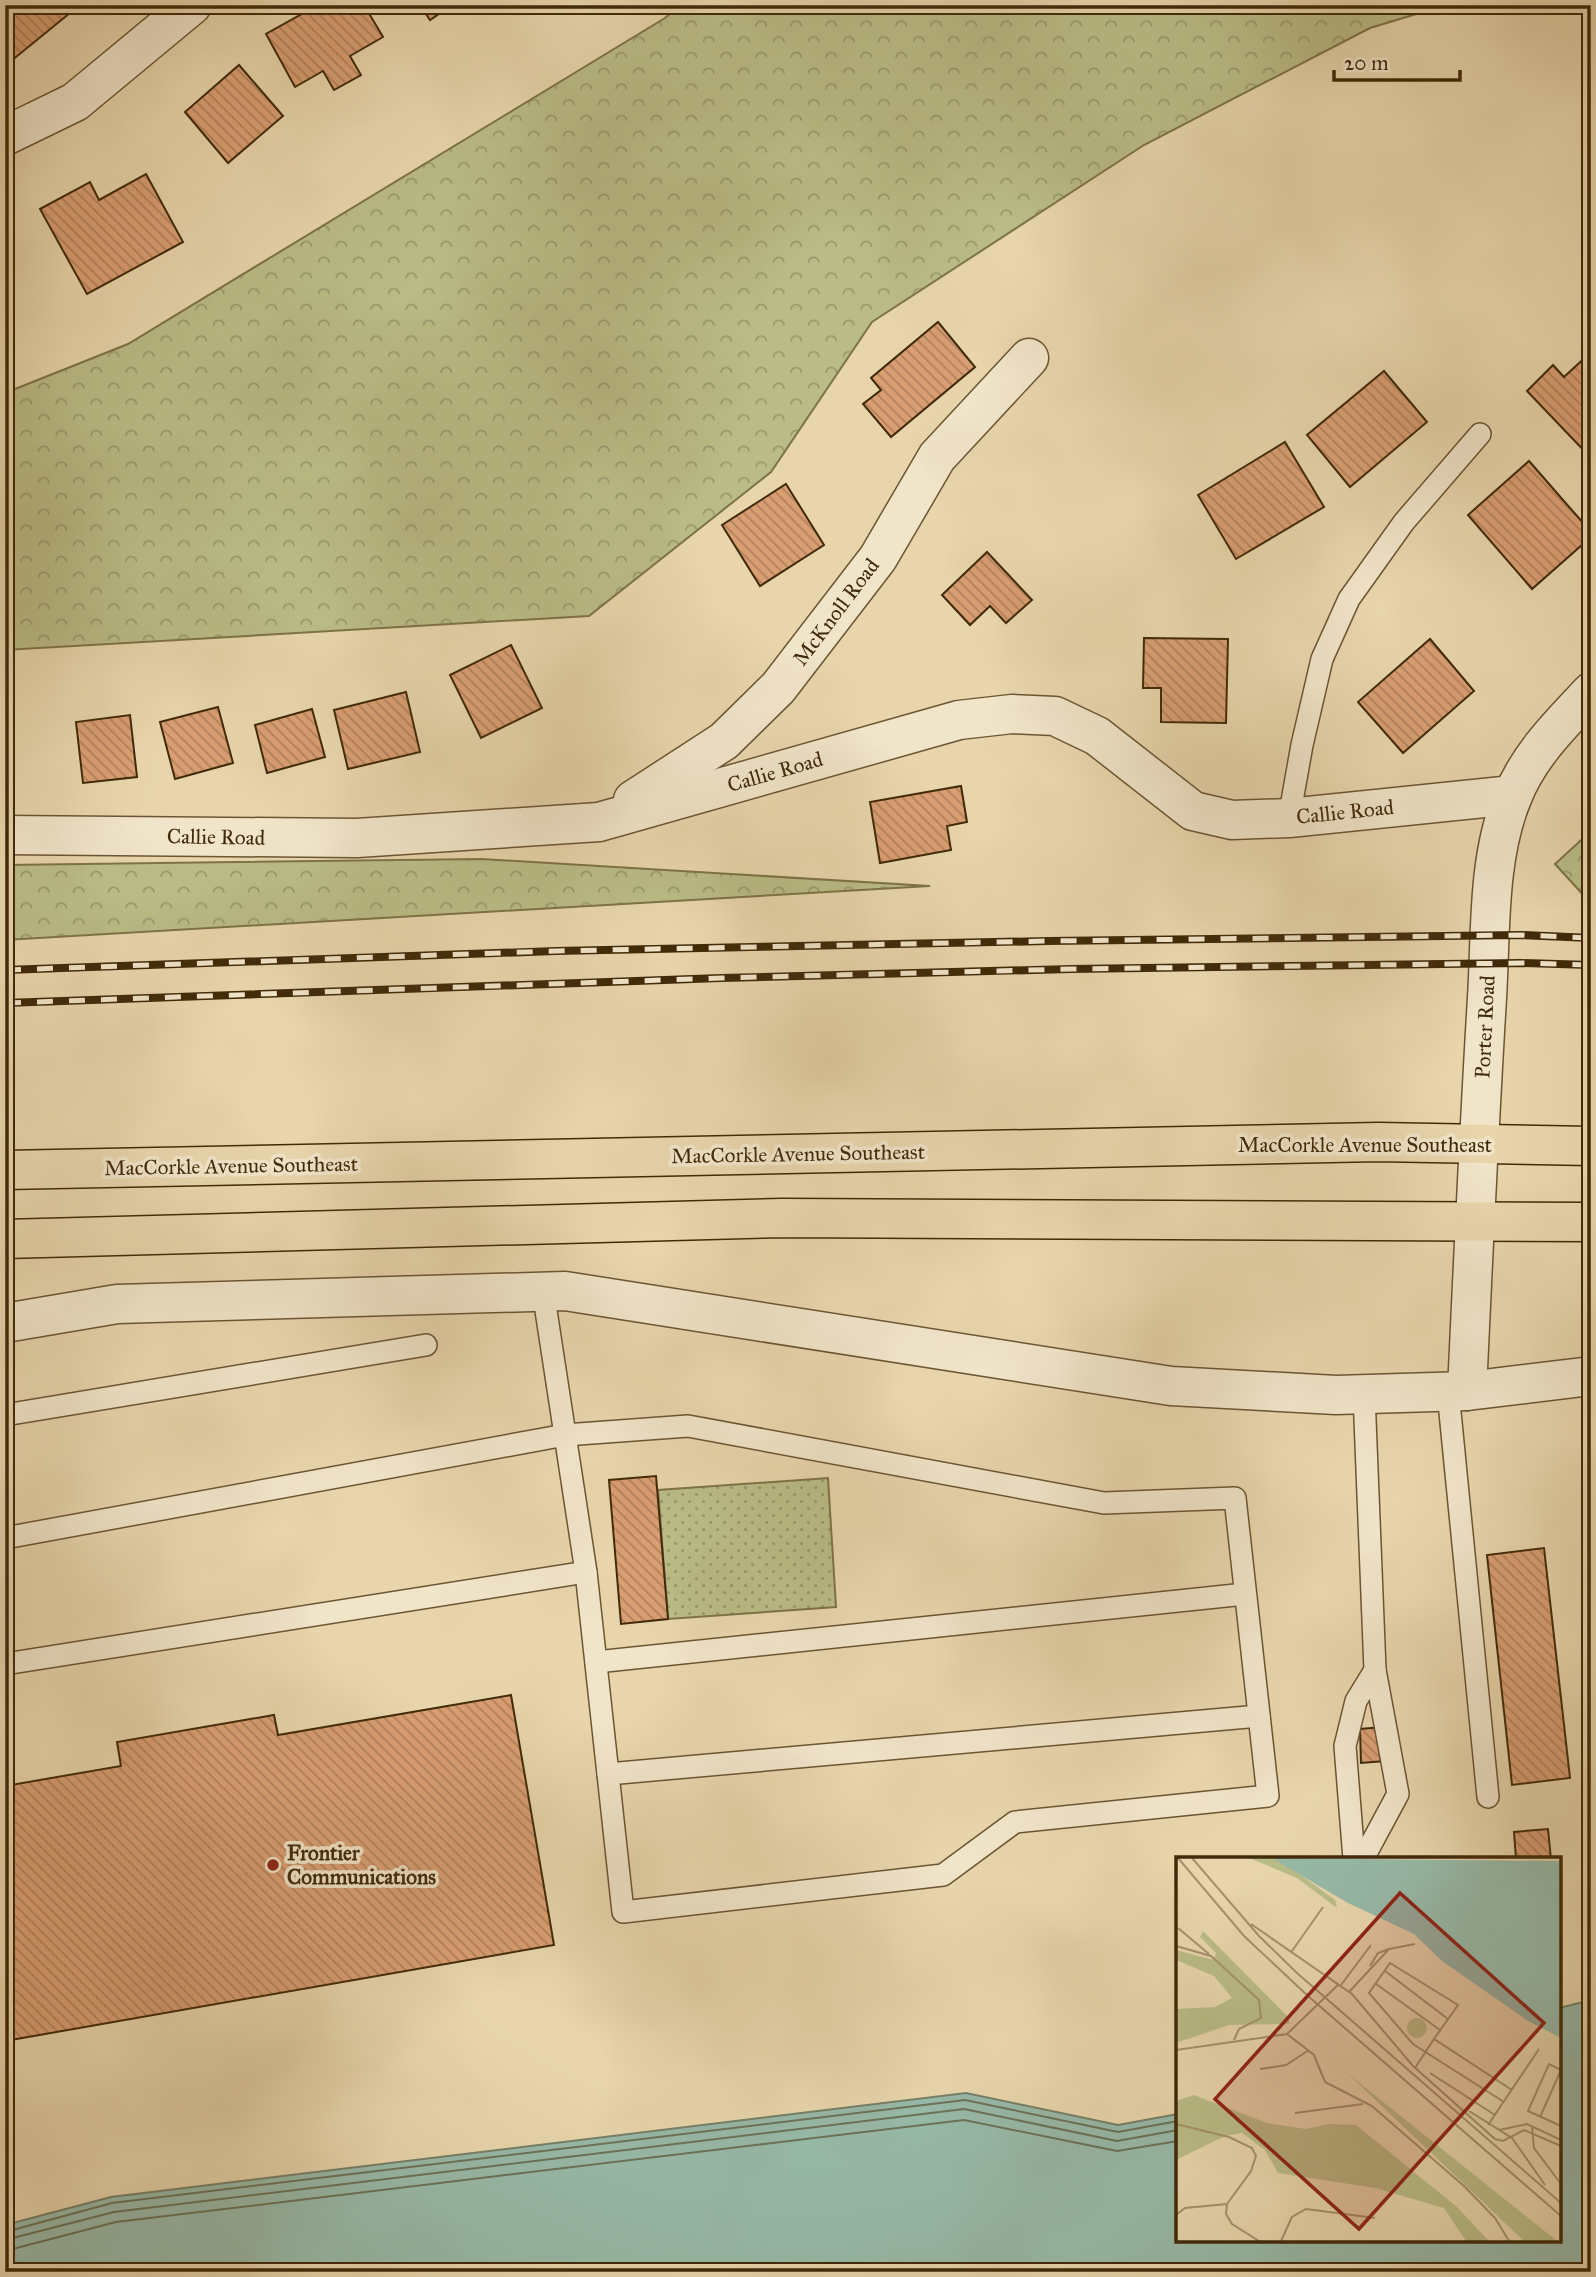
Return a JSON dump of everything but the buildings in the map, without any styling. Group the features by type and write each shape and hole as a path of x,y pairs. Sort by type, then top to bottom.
{"main road":[{"name":"MacCorkle Avenue Southeast","path":"5,1170 1378,1142 1591,1146"},
{"path":"5,1239 782,1218 1591,1222"}],"street":[{"path":"5,136 75,102 192,5"},
{"name":"McKnoll Road","path":"599,822 724,741 778,688 878,558 937,457 1029,358"},
{"name":"Porter Road","path":"1458,1392 1475,1220 1496,849 1513,795 1540,747 1591,692"},
{"name":"Callie Road","path":"5,835 357,838 599,822 959,720 1012,713 1055,716 1097,737 1193,811 1233,820 1289,818 1513,795"},
{"path":"5,1324 117,1304 565,1291 1171,1386 1336,1395 1458,1392 1591,1376"}],"lane":[{"path":"1289,818 1302,745 1322,659 1349,598 1404,522 1480,434"},
{"path":"5,1538 565,1435 688,1426 1104,1503 1235,1498 1268,1796 1014,1822 943,1875 623,1912 586,1572 565,1435 543,1291"},
{"path":"5,1303 117,1304"},
{"path":"5,1415 426,1345"},
{"path":"1458,1392 1488,1797"},
{"path":"1364,1394 1375,1670 1398,1794 1364,1857"},
{"path":"5,1664 586,1572"},
{"path":"596,1662 1245,1594"},
{"path":"1354,1857 1345,1746 1356,1701 1375,1670"},
{"path":"608,1774 1259,1716"}],"green space":[{"path":"680,5 1446,5 1370,28 1144,145 872,322 771,472 589,616 5,650 5,393 128,344 665,18"},
{"path":"1591,831 1591,900 1587,899 1555,864"},
{"path":"482,859 930,886 5,940 5,865"},
{"path":"828,1478 836,1607 668,1619 658,1490"}],"water":[{"path":"1591,2000 1591,2272 5,2272 5,2225 111,2197 966,2093 1118,2125 1176,2114 1176,2242 1561,2242 1561,2008"}],"railway":[{"path":"5,970 556,951 1048,941 1521,935 1591,938"},
{"path":"5,1003 721,978 1071,969 1521,963 1591,965"}],"place":[{"name":"Frontier Communications","path":"273,1865"}]}
